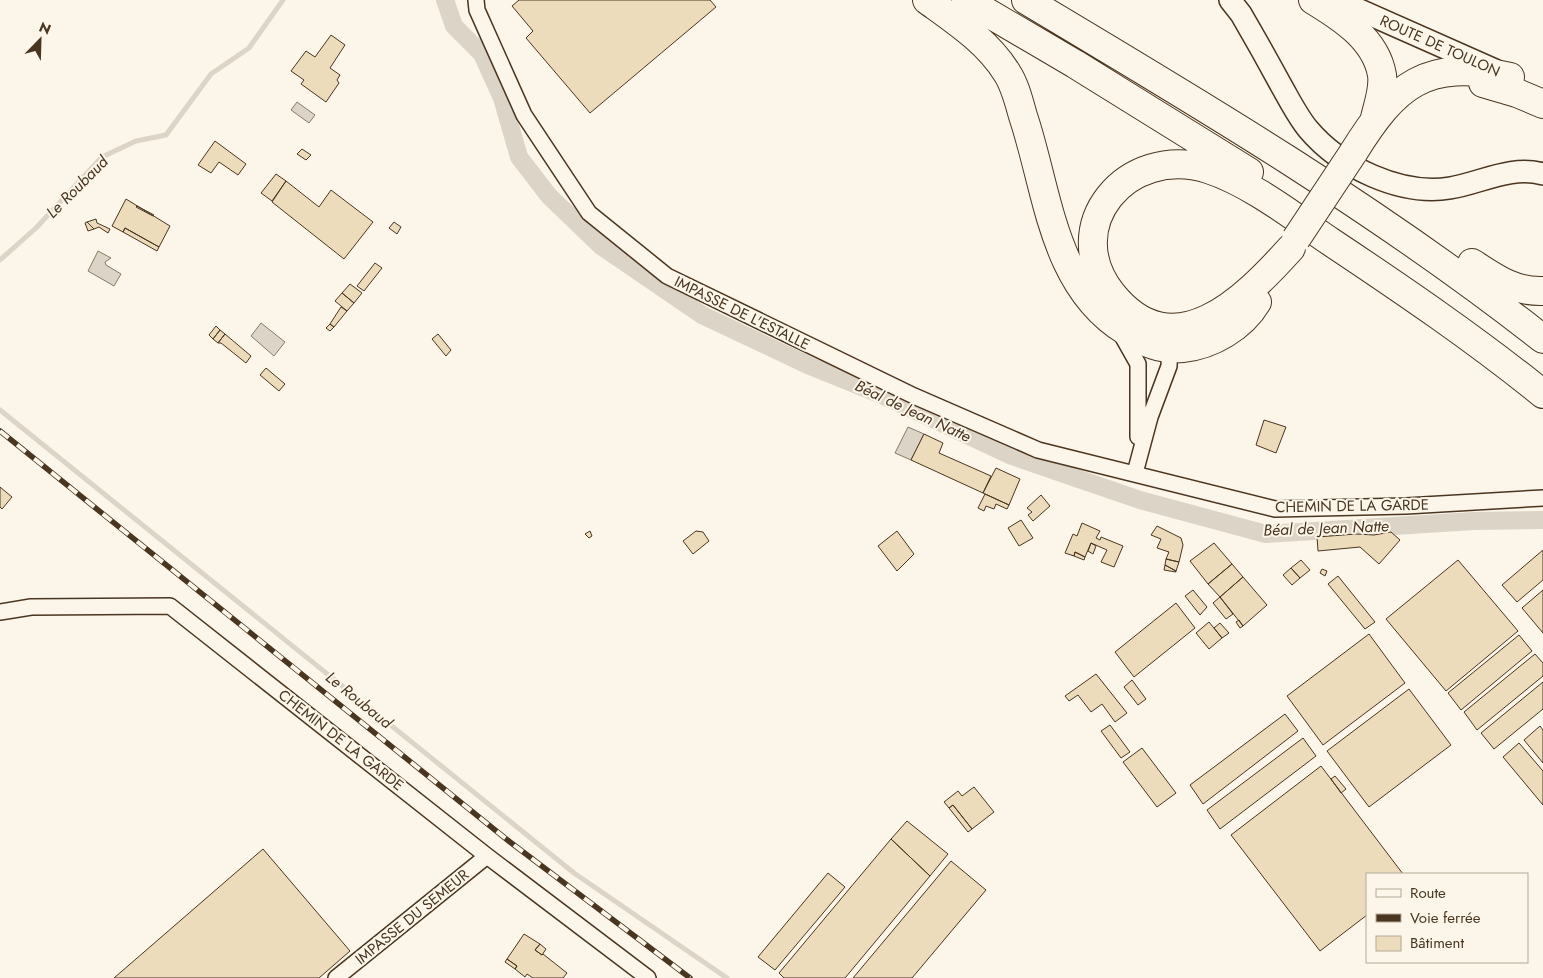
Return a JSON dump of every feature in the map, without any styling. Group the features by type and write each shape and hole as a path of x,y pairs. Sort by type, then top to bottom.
{"highway":[{"path":"927,0 972,33 1008,74 1030,135 1056,236 1084,294 1116,324 1157,344 1204,343 1222,336 1251,312 1293,243 1375,118 1403,89 1436,75 1485,72 1510,77"},
{"path":"966,0 1084,69 1326,221 1431,294 1543,376"},
{"path":"1026,0 1195,101 1312,174 1482,291 1543,339"},
{"path":"1055,0 1248,116 1507,286 1530,292 1543,291"},
{"path":"1313,0 1355,29 1375,55 1382,76 1375,118"},
{"path":"1375,118 1427,89 1454,82 1501,87 1543,104"},
{"path":"1157,344 1136,317 1121,305 1097,270 1093,252 1095,231 1102,210 1111,194 1123,181 1154,167 1169,163 1187,164 1210,170 1230,179 1275,204 1410,295 1543,394"},
{"path":"1157,344 1181,327 1200,322 1232,306 1262,279 1293,243"}],"main road":[{"path":"1230,0 1241,14 1308,129 1324,144 1360,169 1398,186 1434,189 1450,188 1517,172 1543,174"},
{"name":"ROUTE DE TOULON","path":"1337,0 1543,91"}],"street":[{"name":"IMPASSE DE L'ESTALLE","path":"476,0 477,10 524,115 544,148 589,213 667,276 914,396 1038,450 1134,473"},
{"path":"1134,473 1150,417 1169,366 1157,344"},
{"path":"1134,473 1139,427 1157,344"},
{"name":"CHEMIN DE LA GARDE","path":"1134,473 1276,510 1406,506 1543,498"},
{"name":"CHEMIN DE LA GARDE","path":"0,612 31,607 170,606 487,856 648,978"},
{"name":"IMPASSE DU SEMEUR","path":"336,978 487,856"}],"shaded area":[{"path":"297,102 315,115 309,123 291,110"},
{"path":"98,251 111,258 105,262 106,265 121,274 114,286 88,271"},
{"path":"261,323 285,342 274,356 251,336"},
{"path":"908,427 924,434 911,460 895,453"}],"building":[{"path":"519,0 710,0 716,7 590,113 526,38 533,31 512,6"},
{"path":"331,35 345,45 330,68 340,75 337,80 339,83 326,102 301,84 304,80 291,71 306,51 315,57"},
{"path":"215,141 246,164 238,175 219,162 211,173 198,165"},
{"path":"302,149 311,155 306,160 297,154"},
{"path":"276,174 286,181 272,201 261,193"},
{"path":"286,181 319,207 331,190 373,222 344,259 272,202"},
{"path":"126,199 170,226 159,247 125,228 123,232 112,226"},
{"path":"137,206 154,215 136,207"},
{"path":"96,219 97,223 110,229 108,233 99,227 94,229 87,222"},
{"path":"87,222 94,229 88,231 85,223"},
{"path":"394,222 401,227 397,234 389,228"},
{"path":"125,228 159,247 157,251 123,232"},
{"path":"375,263 382,268 364,291 357,286"},
{"path":"350,284 362,293 354,303 342,293"},
{"path":"342,293 354,303 347,311 335,301"},
{"path":"341,307 347,311 334,327 330,324"},
{"path":"330,324 334,327 330,331 326,328"},
{"path":"216,326 220,330 213,339 209,335"},
{"path":"220,330 225,334 218,343 213,339"},
{"path":"225,334 251,356 246,363 221,343 218,343"},
{"path":"438,334 451,350 446,356 432,339"},
{"path":"266,368 285,384 279,391 260,375"},
{"path":"1264,420 1286,427 1276,453 1256,445"},
{"path":"924,434 943,443 939,453 991,476 983,493 911,460"},
{"path":"996,468 1020,479 1009,505 983,493"},
{"path":"0,487 12,497 2,509 0,507"},
{"path":"985,494 1009,505 1007,509 996,504 994,509 986,506 984,511 978,508"},
{"path":"1041,495 1050,506 1033,521 1028,515 1032,512 1027,508"},
{"path":"1021,520 1033,538 1019,546 1008,528"},
{"path":"1082,523 1100,531 1096,538 1100,540 1101,537 1123,546 1114,567 1101,562 1107,550 1091,543 1085,557 1075,552 1074,556 1065,553 1073,534 1077,536"},
{"path":"1157,526 1181,538 1183,545 1179,562 1166,559 1169,552 1157,548 1161,539 1151,535"},
{"path":"590,531 592,536 589,538 585,534"},
{"path":"696,531 703,532 709,541 693,554 683,541"},
{"path":"897,531 914,554 897,571 878,546"},
{"path":"1391,532 1400,540 1379,564 1360,547 1318,551 1317,537 1356,534 1374,535"},
{"path":"1091,543 1096,546 1093,554 1088,551"},
{"path":"1214,543 1232,564 1208,584 1190,561"},
{"path":"1543,550 1543,580 1517,602 1502,585"},
{"path":"1075,552 1085,557 1084,560 1074,556"},
{"path":"1166,559 1179,562 1176,571 1165,565"},
{"path":"1301,560 1310,570 1300,578 1291,568"},
{"path":"1458,560 1518,631 1446,691 1386,619"},
{"path":"1232,564 1243,577 1220,597 1208,584"},
{"path":"1165,565 1176,571 1176,572 1164,570"},
{"path":"1291,568 1300,578 1292,585 1283,575"},
{"path":"1322,569 1327,571 1325,576 1320,573"},
{"path":"1338,576 1375,622 1365,629 1328,584"},
{"path":"1243,577 1267,605 1243,626 1220,597"},
{"path":"1193,590 1207,607 1200,615 1185,596"},
{"path":"1543,590 1543,633 1522,608"},
{"path":"1220,597 1233,614 1226,619 1213,603"},
{"path":"1176,603 1195,628 1134,677 1115,652"},
{"path":"1239,620 1243,626 1240,628 1236,622"},
{"path":"1209,622 1222,638 1209,649 1196,633"},
{"path":"1220,623 1229,633 1222,638 1214,628"},
{"path":"1369,634 1405,683 1323,745 1287,696"},
{"path":"1519,635 1532,651 1461,710 1448,693"},
{"path":"1535,654 1543,663 1543,676 1477,730 1464,712"},
{"path":"1096,674 1127,713 1115,722 1102,704 1091,712 1078,695 1069,701 1065,696"},
{"path":"1132,680 1146,699 1138,705 1124,687"},
{"path":"1543,682 1543,709 1494,749 1481,733"},
{"path":"1409,689 1451,745 1369,807 1327,751"},
{"path":"1285,714 1298,731 1203,804 1190,785"},
{"path":"1110,725 1130,752 1121,758 1101,731"},
{"path":"1540,726 1543,730 1543,763 1524,740"},
{"path":"1303,738 1316,756 1220,829 1207,810"},
{"path":"1519,743 1543,771 1543,805 1503,757"},
{"path":"1142,748 1176,793 1157,807 1123,762"},
{"path":"1321,766 1402,873 1366,873 1366,916 1320,951 1231,835"},
{"path":"1335,776 1346,789 1341,793 1331,779"},
{"path":"974,787 994,812 972,829 953,805 949,808 944,802 958,791 962,796"},
{"path":"953,805 972,829 968,832 949,808"},
{"path":"907,821 948,854 930,876 891,839"},
{"path":"891,839 930,876 845,978 784,978 779,973"},
{"path":"263,849 350,951 319,978 114,978"},
{"path":"951,861 986,890 912,978 853,978"},
{"path":"828,873 845,887 775,970 758,957"},
{"path":"524,934 540,944 535,950 567,973 563,978 533,978 527,974 525,977 515,969 517,966 507,959"},
{"path":"540,944 546,949 542,955 535,950"},
{"path":"507,959 517,966 515,969 505,962"}],"waterway":[{"name":"Le Roubaud","path":"0,260 36,228 102,157 136,141 166,135 211,74 249,48 283,0"},
{"name":"Béal de Jean Natte","path":"445,0 454,26 482,54 502,98 519,157 549,196 601,246 702,315 810,366 884,396 1012,456 1140,500 1266,534 1474,521 1543,520"},
{"name":"Le Roubaud","path":"0,410 574,873 727,978"}],"railway":[{"path":"0,431 510,842 690,978"}]}
